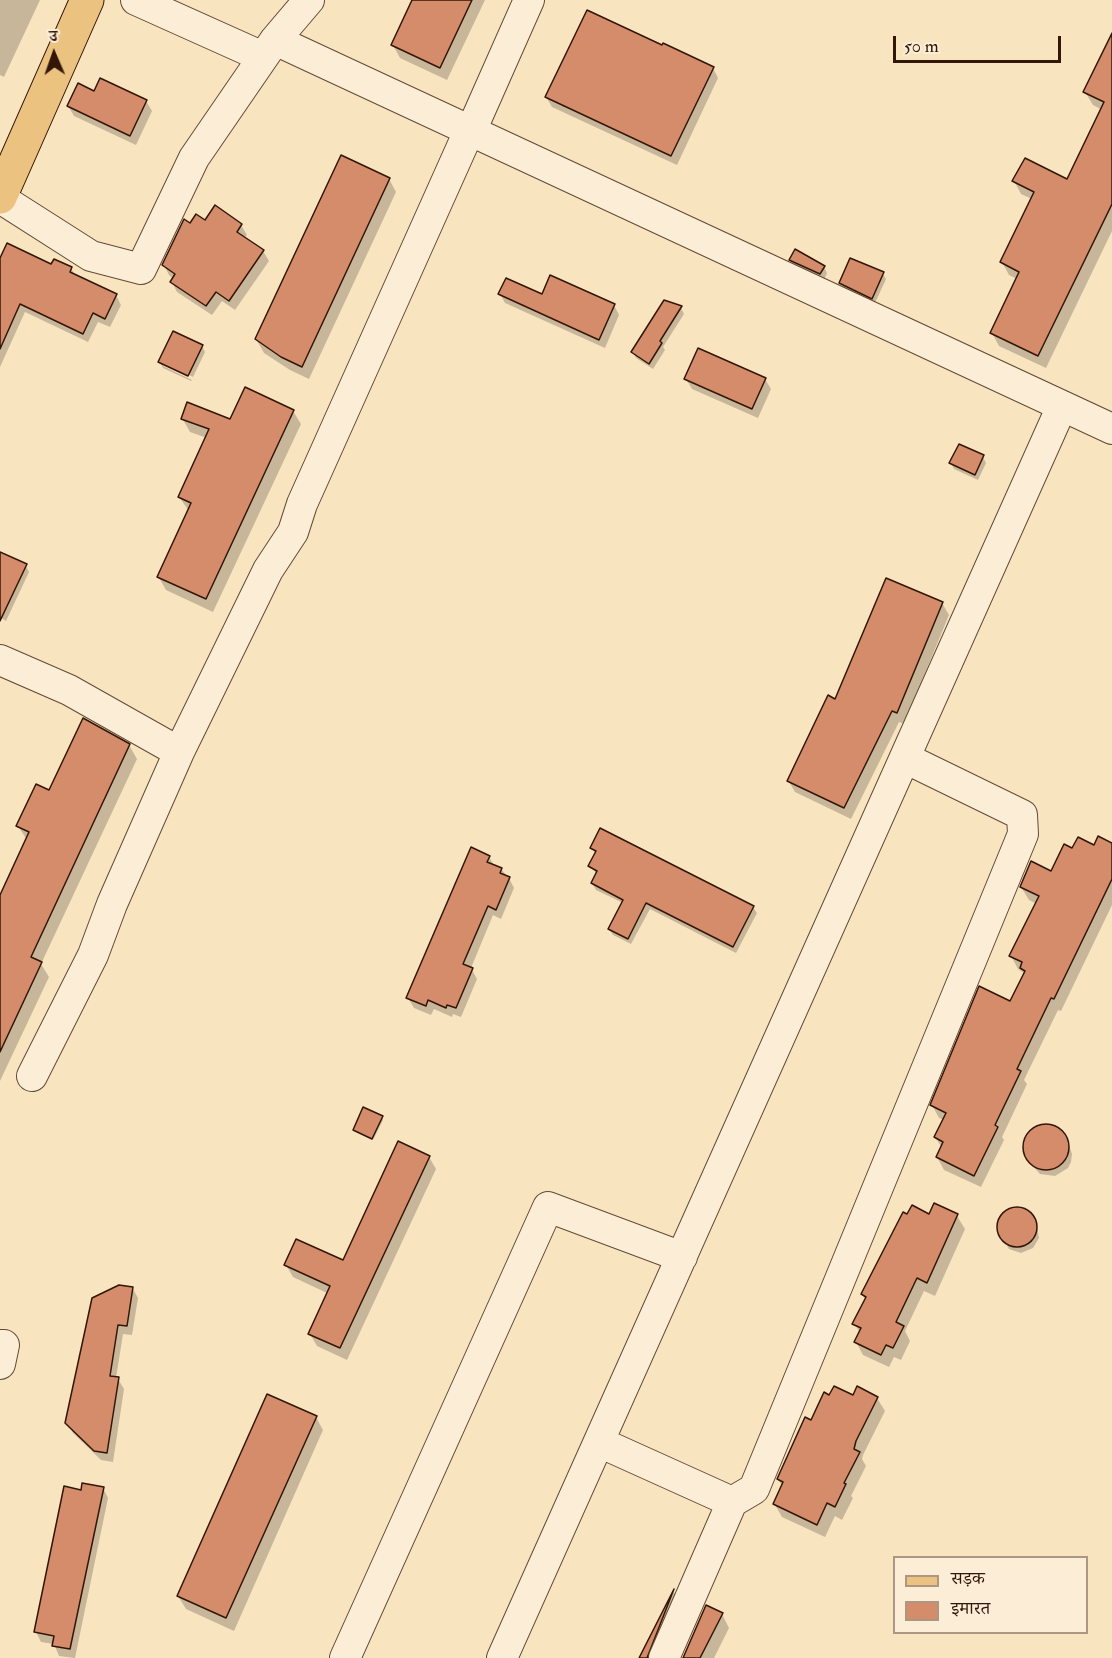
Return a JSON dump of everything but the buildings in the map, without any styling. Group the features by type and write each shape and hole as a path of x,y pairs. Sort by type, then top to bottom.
{"main road":[{"path":"0,197 87,0"}],"street":[{"path":"136,0 269,49 469,130 1112,429"},
{"path":"0,197 91,256 141,269 194,158 269,49 309,0"},
{"path":"32,1076 93,955 112,904 179,752 268,570 292,532 302,504 529,0"},
{"path":"502,1658 1062,406"},
{"path":"0,660 69,690 179,752"},
{"path":"664,1658 732,1502 754,1489 1023,834 1022,815 905,758"},
{"path":"345,1658 548,1207 682,1257"},
{"path":"0,1345 4,1345 0,1364"},
{"path":"599,1442 732,1502"}]}
